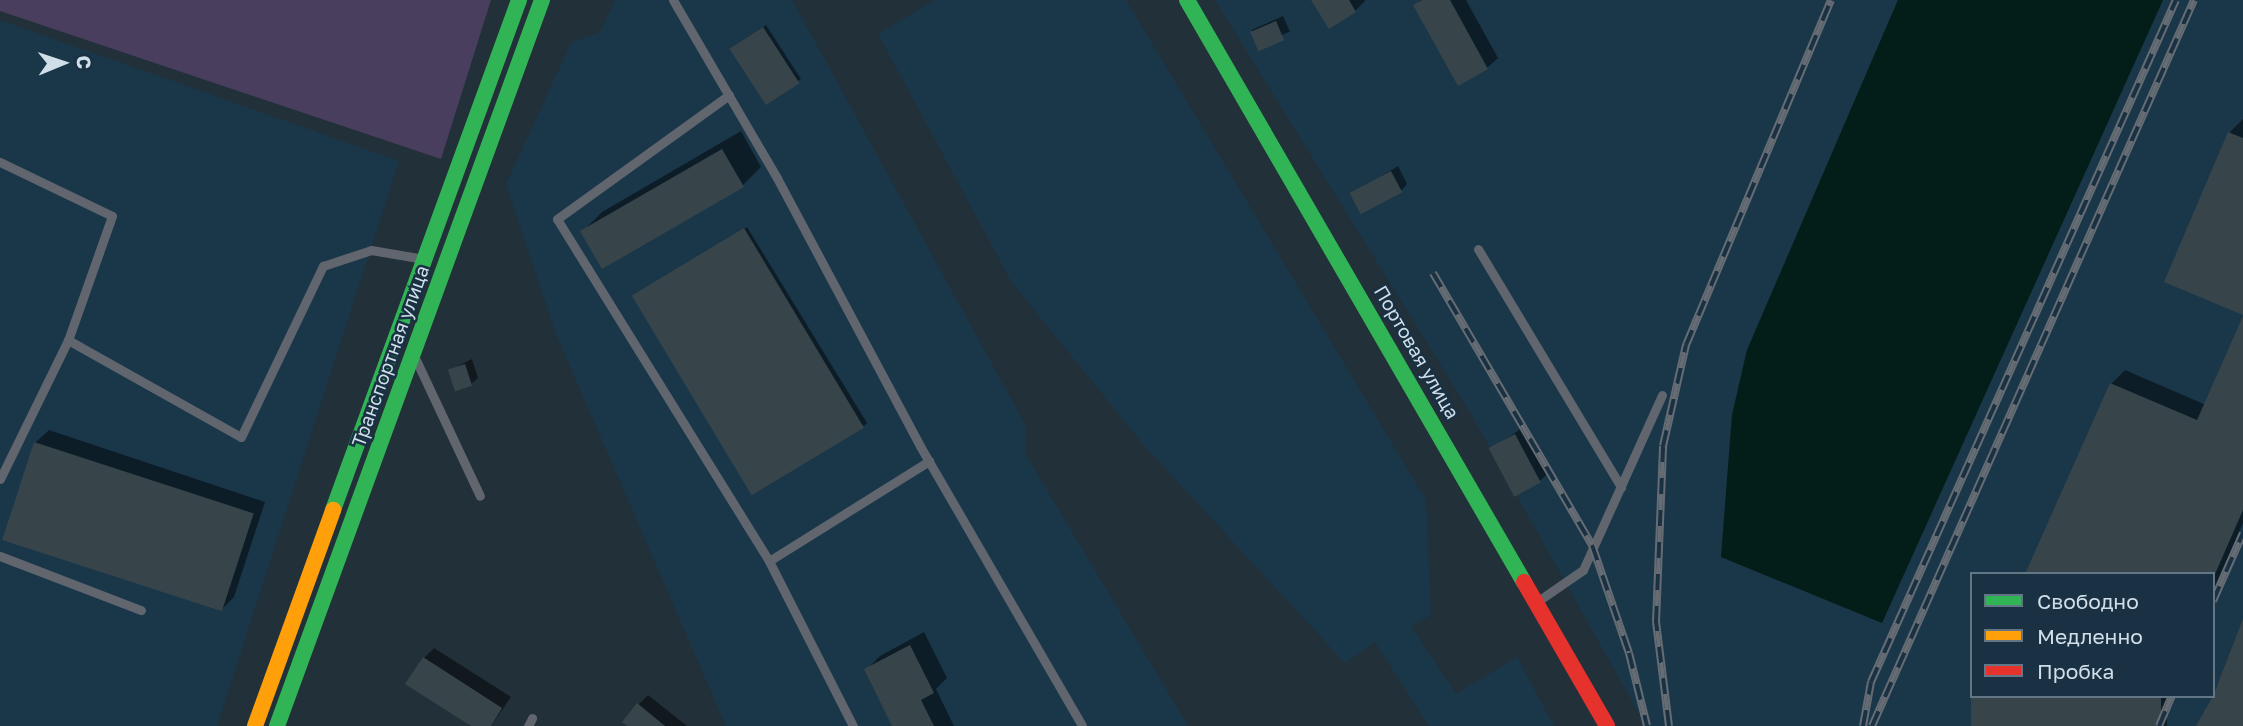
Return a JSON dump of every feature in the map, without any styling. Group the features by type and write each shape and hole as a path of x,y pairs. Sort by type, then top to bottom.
{"main road":[{"name":"Транспортная улица","path":"255,726 396,345 519,0"},
{"name":"Транспортная улица","path":"277,726 542,0"},
{"name":"Портовая улица","path":"1187,0 1607,726"}],"lane":[{"path":"673,0 729,95 929,461 1082,726"},
{"path":"729,95 557,219 769,561 853,726"},
{"path":"0,162 111,216 68,340 0,479"},
{"path":"1478,249 1621,486"},
{"path":"68,340 242,437 323,266 371,250 426,259"},
{"path":"396,345 413,354 480,496"},
{"path":"1536,602 1583,570 1662,395"},
{"path":"769,561 929,461"},
{"path":"0,556 141,610"}],"shaded area":[{"path":"0,0 491,0 441,159 0,11"},
{"path":"615,0 792,0 1026,426 1026,455 1188,726 726,726 556,334 506,184 571,43 600,32"},
{"path":"935,0 1126,0 1426,500 1431,615 1411,626 1456,694 1517,657 1554,726 1429,726 1375,642 1345,663 1141,442 1011,281 878,34"},
{"path":"1215,0 1898,0 1747,350 1732,415 1721,557 1882,623 2163,0 2243,0 2243,726 1646,726 1471,414"},
{"path":"1898,0 2163,0 1882,623 1721,557 1732,415 1747,350"},
{"path":"0,20 399,161 217,726 0,726"}],"building":[{"path":"1311,0 1349,0 1356,12 1329,29"},
{"path":"1422,0 1450,0 1488,69 1458,86 1413,5"},
{"path":"1276,21 1284,40 1258,51 1250,32"},
{"path":"763,27 799,83 766,105 729,49"},
{"path":"2228,132 2243,138 2243,315 2164,282"},
{"path":"722,149 744,187 602,269 580,231"},
{"path":"1391,171 1402,192 1361,214 1350,193"},
{"path":"744,228 864,428 752,495 632,295"},
{"path":"2243,316 2243,510 2215,574 2026,572 2110,383 2197,420"},
{"path":"465,364 472,386 455,391 448,370"},
{"path":"1515,434 1541,483 1514,497 1489,448"},
{"path":"34,442 254,513 222,611 2,540"},
{"path":"2243,619 2243,726 2196,726 2212,698 2215,698 2215,691"},
{"path":"910,645 934,693 921,700 934,726 892,726 864,669"},
{"path":"423,657 502,708 491,726 471,726 405,684"},
{"path":"1971,698 2161,698 2161,726 1971,726"},
{"path":"637,703 665,726 627,726 622,722"}],"railway":[{"path":"1669,726 1656,622 1663,446 1686,345 1831,0"},
{"path":"1863,726 1871,682 2176,0"},
{"path":"1872,726 2194,0"},
{"path":"1433,273 1592,545 1629,653 1647,726"},
{"path":"2215,596 2243,533"},
{"path":"2159,726 2171,698"}],"traffic: fast":[{"path":"333,510 519,0"},
{"path":"277,726 542,0"},
{"path":"1187,0 1524,582"}],"traffic: slow":[{"path":"255,726 333,510"}],"traffic: jam":[{"path":"1524,582 1607,726"}]}
